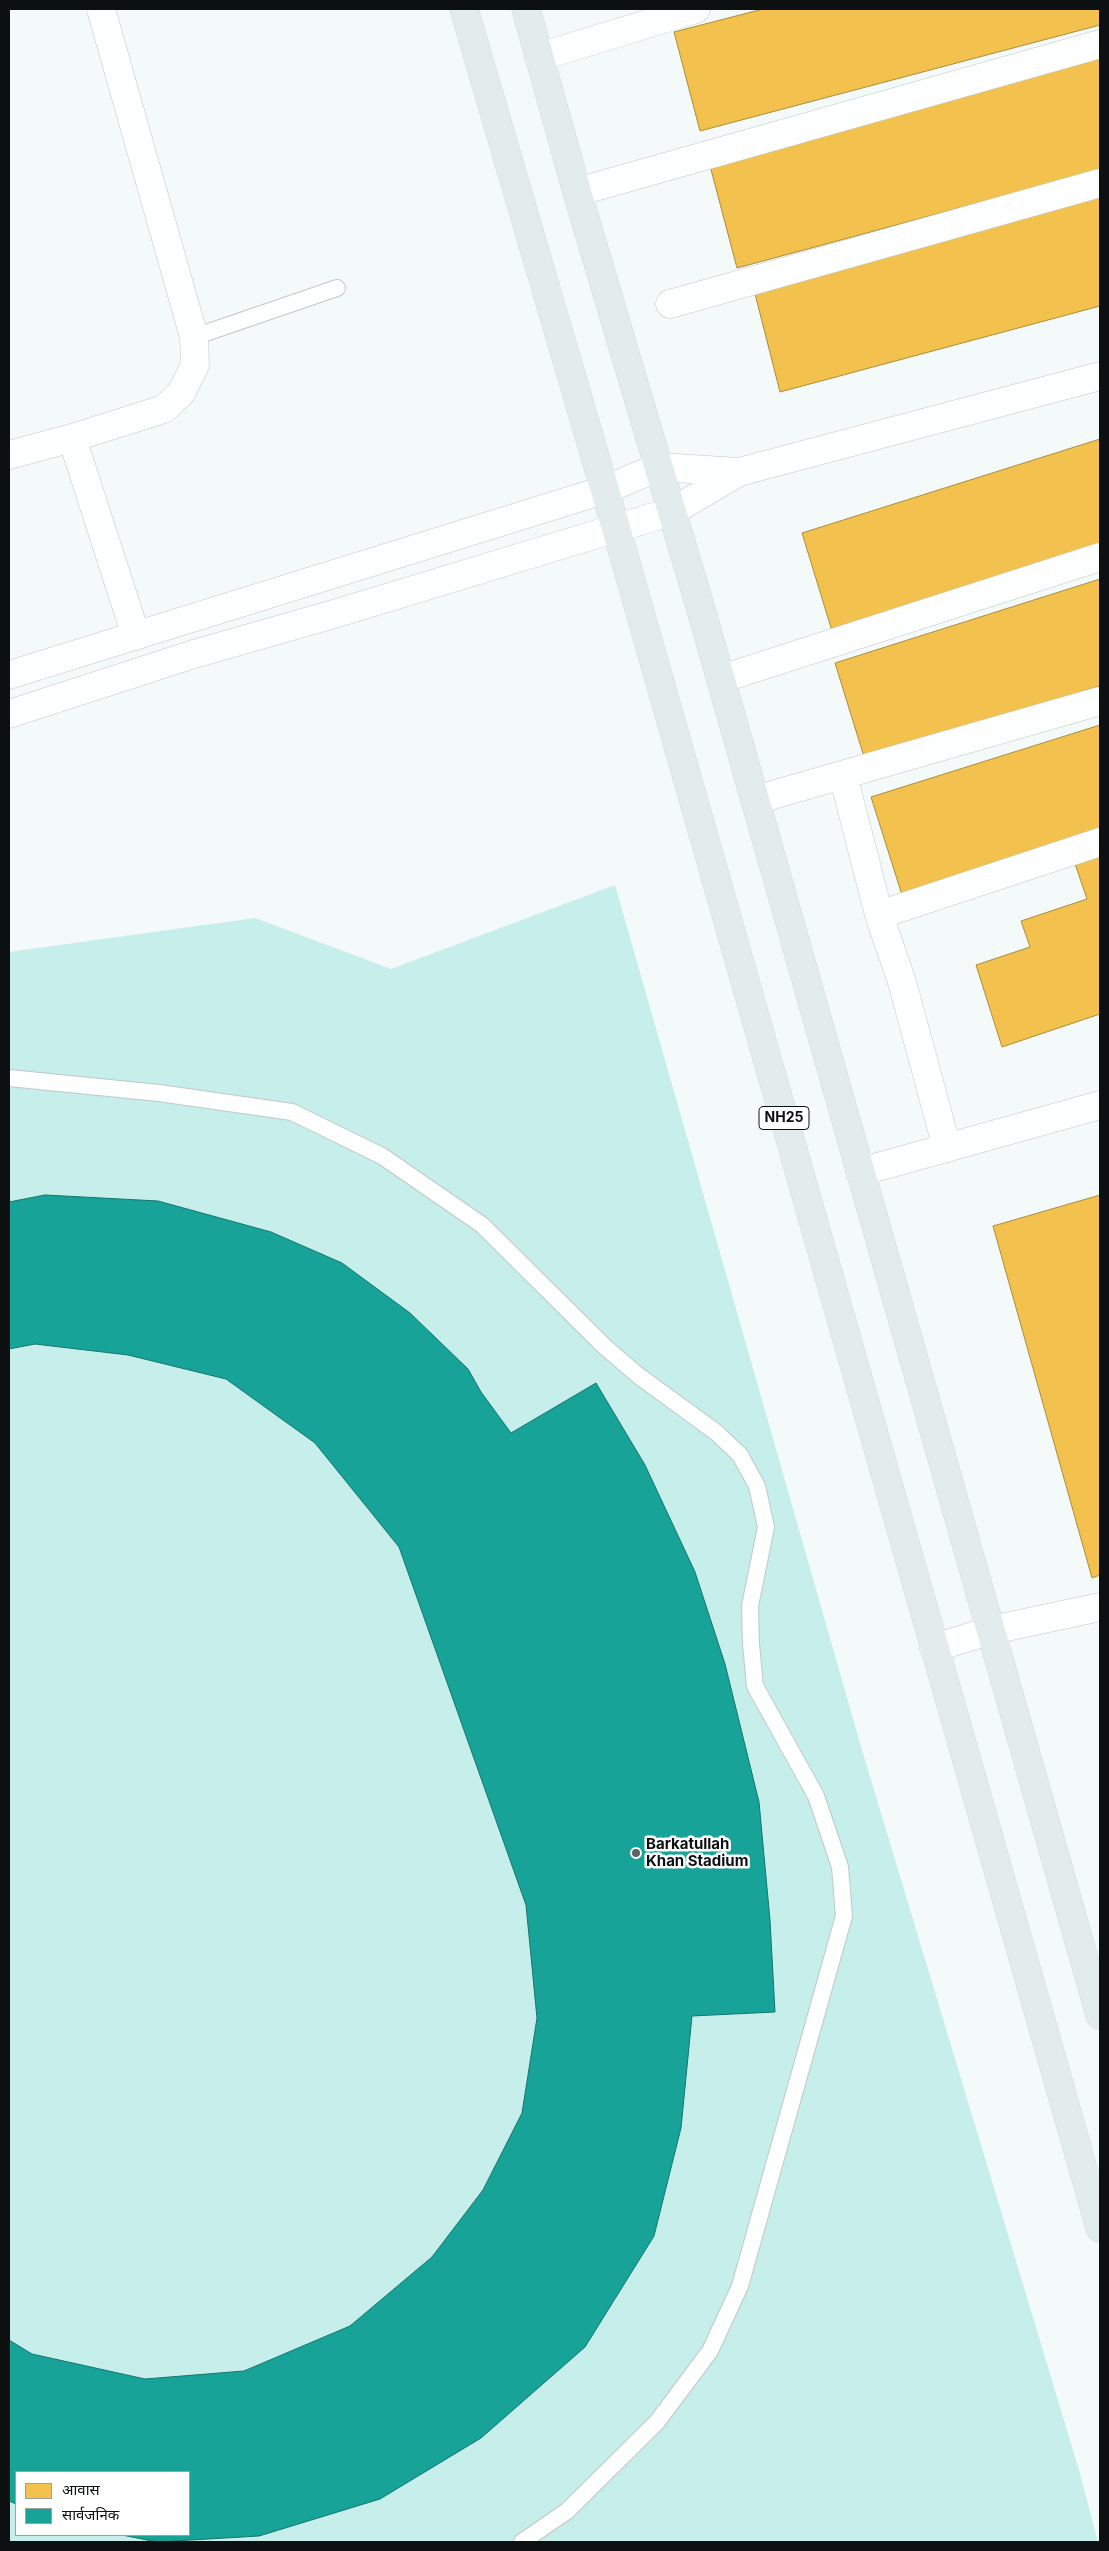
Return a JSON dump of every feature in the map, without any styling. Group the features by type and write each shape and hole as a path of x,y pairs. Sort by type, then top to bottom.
{"main road":[{"name":"NH25","path":"464,9 616,528 1100,2228"},
{"path":"526,9 577,192 721,678 1100,2015"}],"street":[{"path":"9,455 72,438 164,409 181,393 196,365 194,337 101,9"},
{"path":"540,57 696,9"},
{"path":"577,192 1100,44"},
{"path":"670,304 1100,183"},
{"path":"9,714 194,654 401,594 673,511 740,472 1100,376"},
{"path":"72,438 136,636"},
{"path":"9,675 604,490 660,467 740,472"},
{"path":"721,678 1100,557"},
{"path":"755,800 1100,701"},
{"path":"843,775 879,915 902,982 946,1148"},
{"path":"879,915 1100,842"},
{"path":"860,1172 1100,1105"},
{"path":"934,1648 992,1630 1100,1606"}],"lane":[{"path":"194,337 338,288"},
{"path":"9,1078 159,1093 292,1112 382,1156 482,1225 605,1347 640,1376 717,1432 740,1455 757,1486 766,1527 750,1606 750,1644 755,1686 816,1796 840,1867 844,1916 740,2286 710,2351 658,2422 567,2511 522,2542"}],"shaded area":[{"path":"615,885 862,1750 1079,2470 1098,2542 9,2542 9,952 255,918 391,969"}],"building: आवास":[{"path":"763,9 1100,9 1100,25 700,131 674,32"},
{"path":"1100,57 1100,170 737,268 709,162"},
{"path":"1100,193 1100,306 780,392 753,286"},
{"path":"1100,439 1100,546 832,631 802,533"},
{"path":"1100,579 1100,686 865,760 835,663"},
{"path":"1100,725 1100,832 902,895 871,797"},
{"path":"1100,852 1100,1014 1002,1047 976,965 1030,947 1021,921 1087,899 1074,861"},
{"path":"1100,1195 1100,1575 1092,1578 993,1226"}],"building: सार्वजनिक":[{"name":"Barkatullah Khan Stadium","path":"45,1195 158,1201 271,1232 342,1263 410,1313 468,1369 481,1392 511,1433 596,1383 645,1465 695,1572 725,1664 759,1802 770,1920 775,2012 692,2016 681,2128 654,2236 585,2347 481,2438 380,2499 259,2536 157,2542 127,2536 190,2536 190,2471 15,2471 15,2504 9,2501 9,2340 32,2354 145,2379 244,2371 350,2326 432,2257 483,2190 522,2113 537,2018 526,1905 399,1547 315,1443 226,1379 128,1355 35,1344 9,1349 9,1202"}],"place":[{"name":"Barkatullah Khan Stadium","path":"636,1853"}]}
